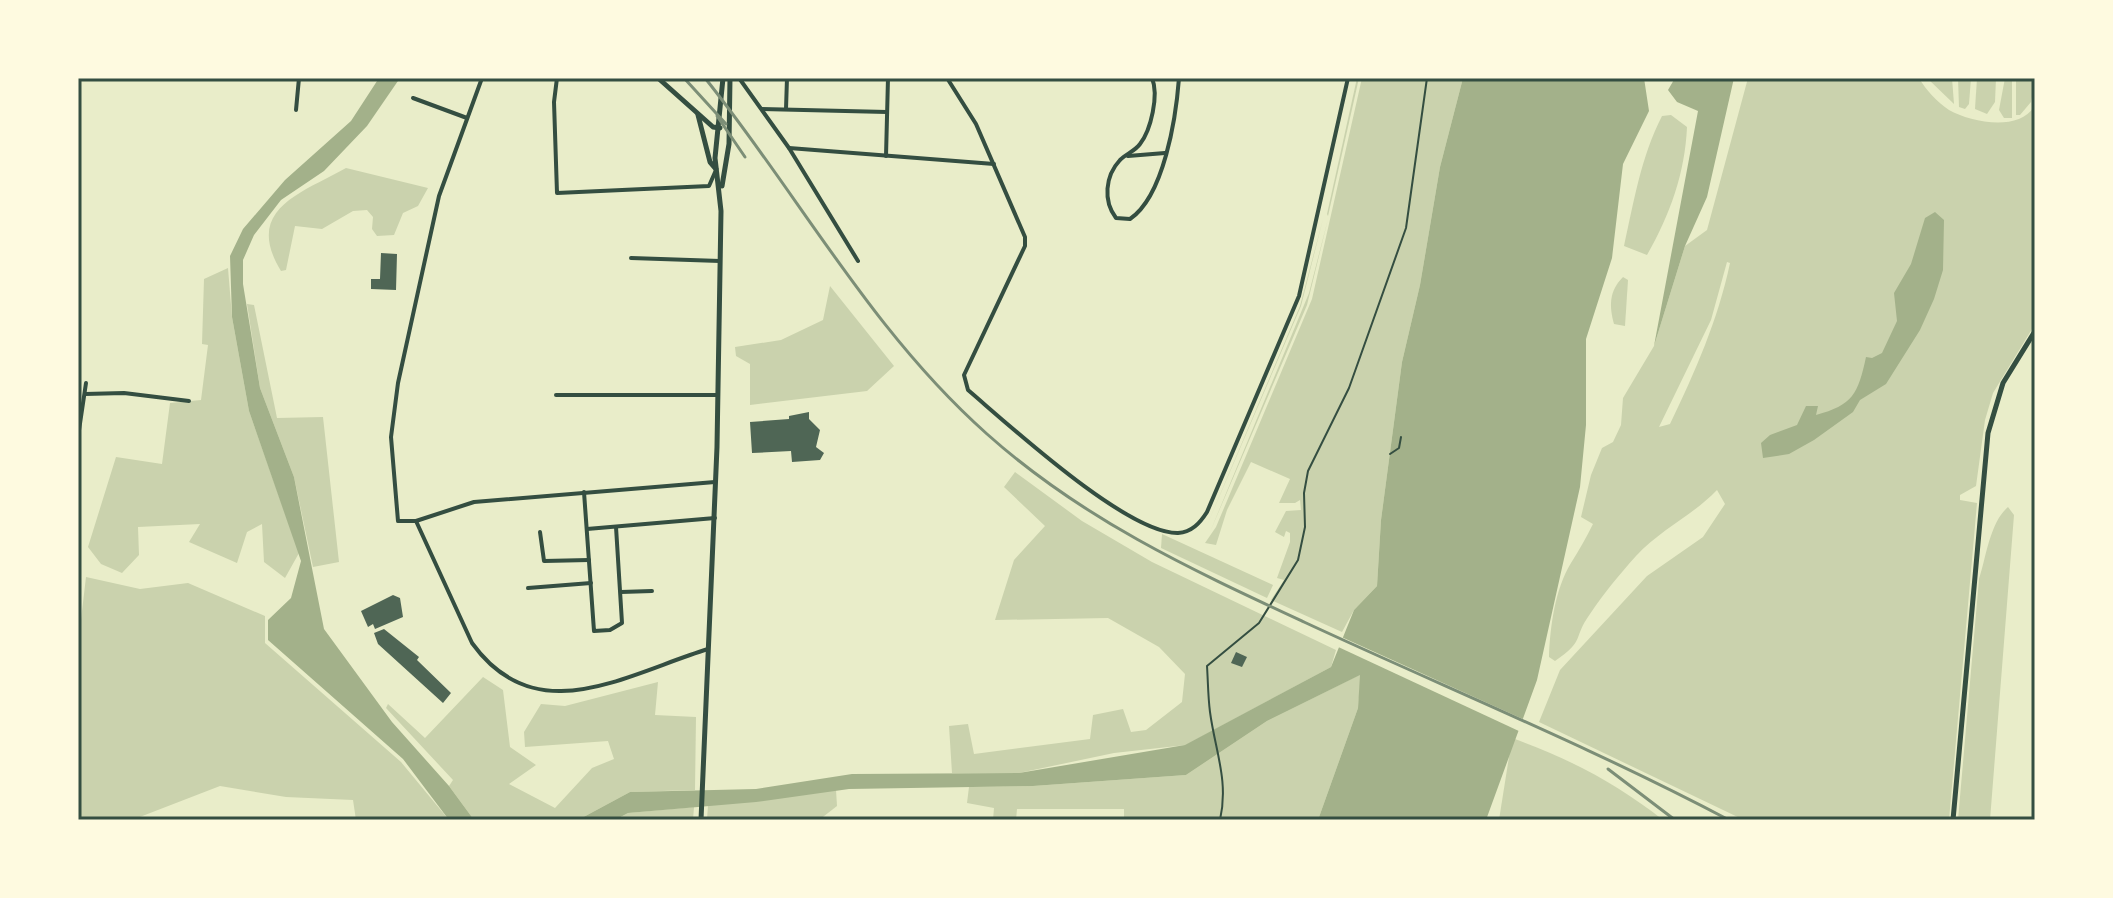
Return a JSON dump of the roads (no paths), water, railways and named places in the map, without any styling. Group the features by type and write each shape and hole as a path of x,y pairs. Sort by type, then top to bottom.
{"street":[{"path":"296,110 299,78"},
{"path":"482,78 439,196 398,383 391,437 398,521 416,521 474,502 717,482"},
{"path":"557,78 554,102 557,193 709,186 716,170 723,78"},
{"path":"658,78 713,127 727,165"},
{"path":"701,820 717,482 721,191 729,144 730,78"},
{"path":"739,78 783,144 789,148 858,261"},
{"path":"786,109 787,78"},
{"path":"886,156 888,78"},
{"path":"947,78 995,164 1025,237 1025,246 964,375 968,390 1084,485 1149,524 1177,533 1195,527 1207,512 1299,296 1348,78"},
{"path":"1152,78 1156,87 1152,111 1140,144 1123,158 1107,190 1107,207 1116,218 1130,219 1148,203 1165,153 1179,78"},
{"path":"413,98 468,118"},
{"path":"762,109 887,112"},
{"path":"697,113 721,191"},
{"path":"713,127 721,128"},
{"path":"789,148 995,164"},
{"path":"1123,158 1139,153 1165,153"},
{"path":"716,170 727,165"},
{"path":"631,258 720,261"},
{"path":"1953,820 1988,433 2003,383 2035,331"},
{"path":"78,435 86,383"},
{"path":"85,394 124,393 189,401"},
{"path":"556,395 718,395"},
{"path":"584,492 594,631 610,630 622,623 616,527"},
{"path":"587,529 715,518"},
{"path":"416,521 472,643 485,661 510,682 538,691 578,691 708,649"},
{"path":"540,532 544,561 589,560"},
{"path":"528,588 591,583"},
{"path":"621,592 652,591"}],"railway":[{"path":"684,78 726,124"},
{"path":"705,78 872,308 908,352 987,434 1061,492 1179,562 1571,743 1729,820"},
{"path":"717,116 745,157"},
{"path":"1608,769 1675,820"}]}
